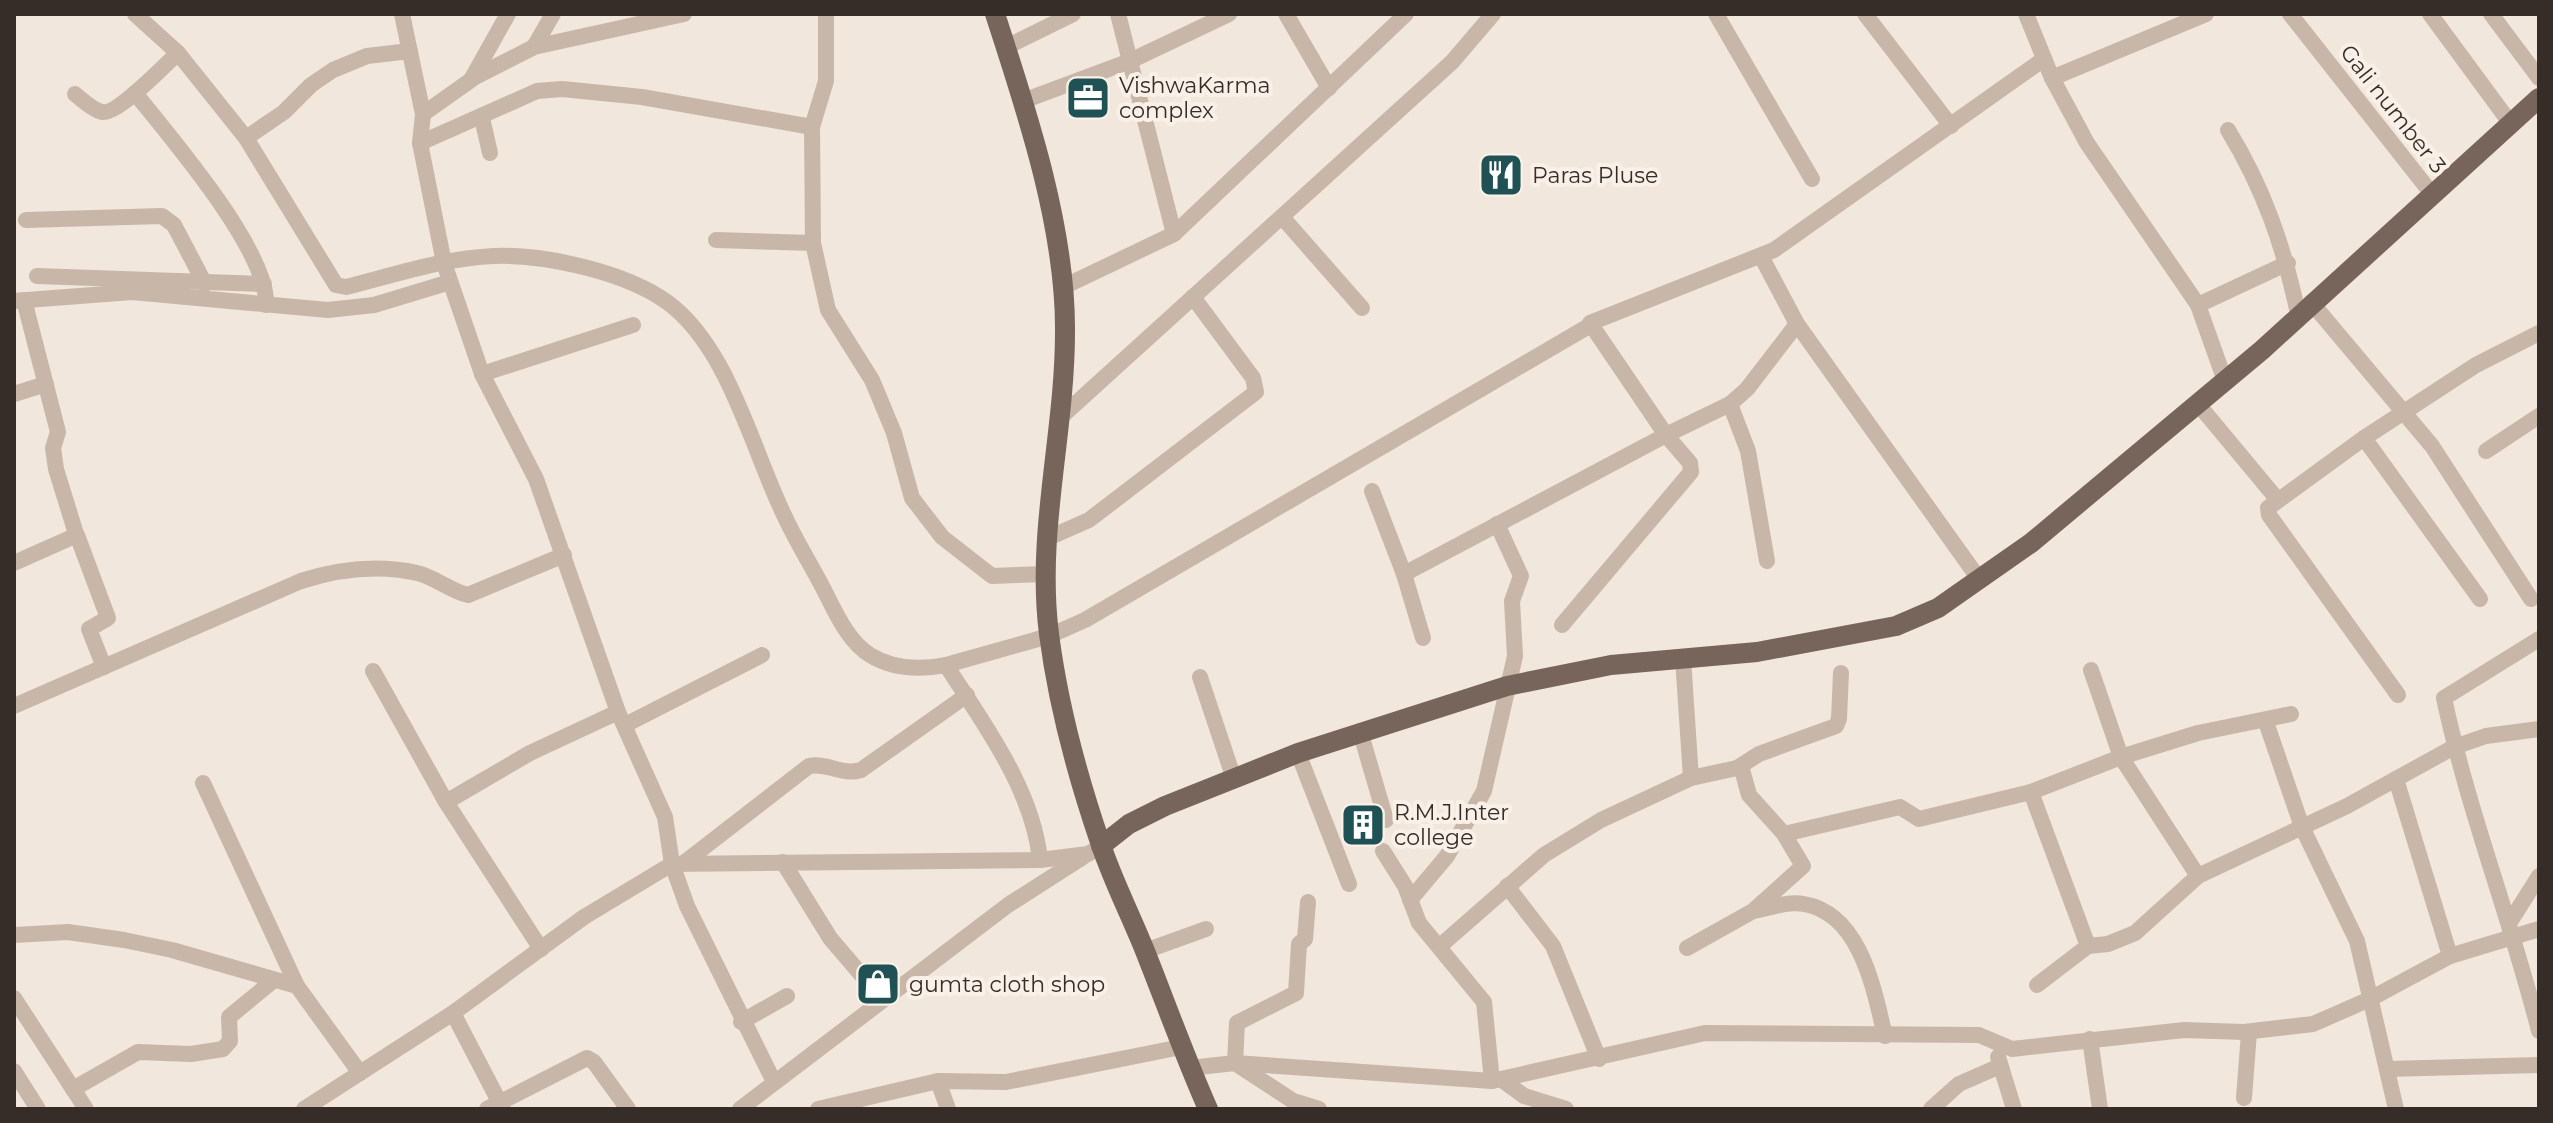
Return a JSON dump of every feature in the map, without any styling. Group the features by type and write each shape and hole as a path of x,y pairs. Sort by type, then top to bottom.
{"main road":[{"path":"995,14 1023,101 1054,230 1065,332 1062,416 1048,499 1044,574 1049,636 1095,850 1145,951 1208,1109"},
{"path":"1095,850 1129,824 1165,806 1298,753 1507,686 1611,665 1757,652 1896,626 1938,608 2031,543 2198,404 2539,98"}],"street":[{"path":"135,14 178,53 246,138 336,285 346,287 444,263 504,256 578,266 624,280 667,301 692,323 715,358 785,518 850,636 869,655 901,667 954,677"},
{"path":"402,14 423,114 420,143 444,263 482,374 536,479 622,718 665,817 687,906 741,1022 774,1082"},
{"path":"471,80 508,14"},
{"path":"534,47 553,14"},
{"path":"423,114 471,80 534,47 684,14"},
{"path":"826,14 826,81 812,127 813,243 828,310 872,380 894,433 912,498 942,537 992,576 1044,574"},
{"path":"1006,47 1073,14"},
{"path":"1118,14 1174,234"},
{"path":"1023,101 1130,61 1229,14"},
{"path":"1286,14 1329,88"},
{"path":"1061,288 1174,234 1406,14"},
{"path":"1062,416 1452,62 1493,14"},
{"path":"1716,14 1812,179"},
{"path":"1865,14 1951,126"},
{"path":"2026,14 2052,78 2087,143 2198,305 2225,381"},
{"path":"2052,78 2206,14"},
{"name":"Gali number 3","path":"2290,14 2432,194"},
{"path":"2430,14 2511,124"},
{"path":"2491,14 2539,78"},
{"path":"246,138 284,112 311,85 333,70 367,56 410,51"},
{"path":"75,94 104,112 135,93 178,53"},
{"path":"304,1109 453,1013 584,917 678,863 809,766 817,764 849,773 861,770 954,677 1049,636 1155,581 1593,332 1630,304 1766,267 2044,59"},
{"path":"420,143 537,91 552,89 642,97 812,127"},
{"path":"135,93 199,174 260,270 266,305"},
{"path":"482,118 490,153"},
{"path":"2228,130 2263,193 2305,308 2406,412 2454,477 2531,599"},
{"path":"26,220 162,216 174,225 205,284"},
{"path":"1282,217 1362,308"},
{"path":"716,240 813,243"},
{"path":"2198,305 2288,263"},
{"path":"1766,267 1797,324 1979,579"},
{"path":"37,276 264,284"},
{"path":"104,667 89,629 108,618 77,537 56,469 53,448 58,432 19,301 132,292 328,310 374,305 450,282"},
{"path":"1046,539 1089,520 1256,392 1253,378 1193,297"},
{"path":"1404,574 1730,404 1747,389 1797,324"},
{"path":"482,374 633,325"},
{"path":"1562,625 1691,472 1690,463 1666,435 1593,332"},
{"path":"2398,695 2269,515 2268,508 2364,438 2476,365 2538,336"},
{"path":"14,394 46,384"},
{"path":"1730,404 1748,451 1767,561"},
{"path":"2198,404 2277,499"},
{"path":"2486,451 2539,416"},
{"path":"2364,438 2480,599"},
{"path":"1372,491 1404,574 1423,638"},
{"path":"1410,900 1447,856 1484,791 1516,645 1512,601 1521,576 1497,524"},
{"path":"14,563 77,537"},
{"path":"14,706 301,581 330,572 359,567 419,573 468,595 564,555"},
{"path":"2539,639 2446,695 2454,747 2512,930 2539,1031"},
{"path":"446,802 530,753 622,718 762,655"},
{"path":"1683,658 1691,778"},
{"path":"2091,670 2121,757 2198,876"},
{"path":"373,671 446,802 541,949"},
{"path":"1440,946 1544,855 1601,820 1691,778 1741,766 1759,754 1839,723 1841,673"},
{"path":"954,677 1032,817 1040,860"},
{"path":"1200,677 1234,779"},
{"path":"1784,834 1900,807 1919,819 2031,792 2121,757 2198,733 2266,722 2291,714"},
{"path":"2266,722 2302,827 2357,941 2396,1109"},
{"path":"2037,985 2088,946 2108,944 2135,933 2198,876 2302,827 2454,747 2486,736 2539,729"},
{"path":"1360,731 1386,820"},
{"path":"1298,753 1349,884"},
{"path":"1687,948 1753,911 1801,869 1802,859 1749,795 1741,766"},
{"path":"2396,779 2450,956"},
{"path":"203,783 297,986 360,1073"},
{"path":"2031,792 2088,946"},
{"path":"678,863 1040,860 1095,850"},
{"path":"747,1107 774,1082 1008,905 1095,850"},
{"path":"1383,851 1419,923 1484,1002 1496,1080"},
{"path":"783,862 830,938 882,999"},
{"path":"2512,930 2539,876"},
{"path":"1507,886 1553,946 1599,1059"},
{"path":"1235,1063 1237,1023 1296,993 1299,944 1305,939 1308,902"},
{"path":"1753,911 1804,904 1842,926 1869,971 1885,1036"},
{"path":"1145,951 1206,929"},
{"path":"1190,1068 1235,1063 1496,1080 1705,1033 1979,1035 2012,1049 2184,1030 2249,1032 2313,1024 2370,999 2450,956 2512,930 2539,929"},
{"path":"14,935 68,932 124,940 172,950 297,986"},
{"path":"73,1089 138,1052 191,1054 223,1049 230,1041 229,1017 274,980"},
{"path":"741,1022 787,996"},
{"path":"14,998 86,1109"},
{"path":"453,1013 496,1106 587,1058 594,1062 628,1109"},
{"path":"2244,1098 2249,1032"},
{"path":"2090,1039 2100,1109"},
{"path":"1992,1041 2014,1109"},
{"path":"818,1109 938,1081 1006,1082 1181,1047"},
{"path":"1235,1063 1293,1101 1319,1109"},
{"path":"2387,1069 2539,1065"},
{"path":"1931,1109 1959,1084 2000,1066"},
{"path":"14,1071 38,1109"},
{"path":"1496,1080 1524,1096 1566,1109"},
{"path":"938,1081 948,1109"}],"place":[{"name":"VishwaKarma complex","path":"1088,98"},
{"name":"Paras Pluse","path":"1501,175"},
{"name":"R.M.J.Inter college","path":"1363,825"},
{"name":"gumta cloth shop","path":"878,984"}]}
